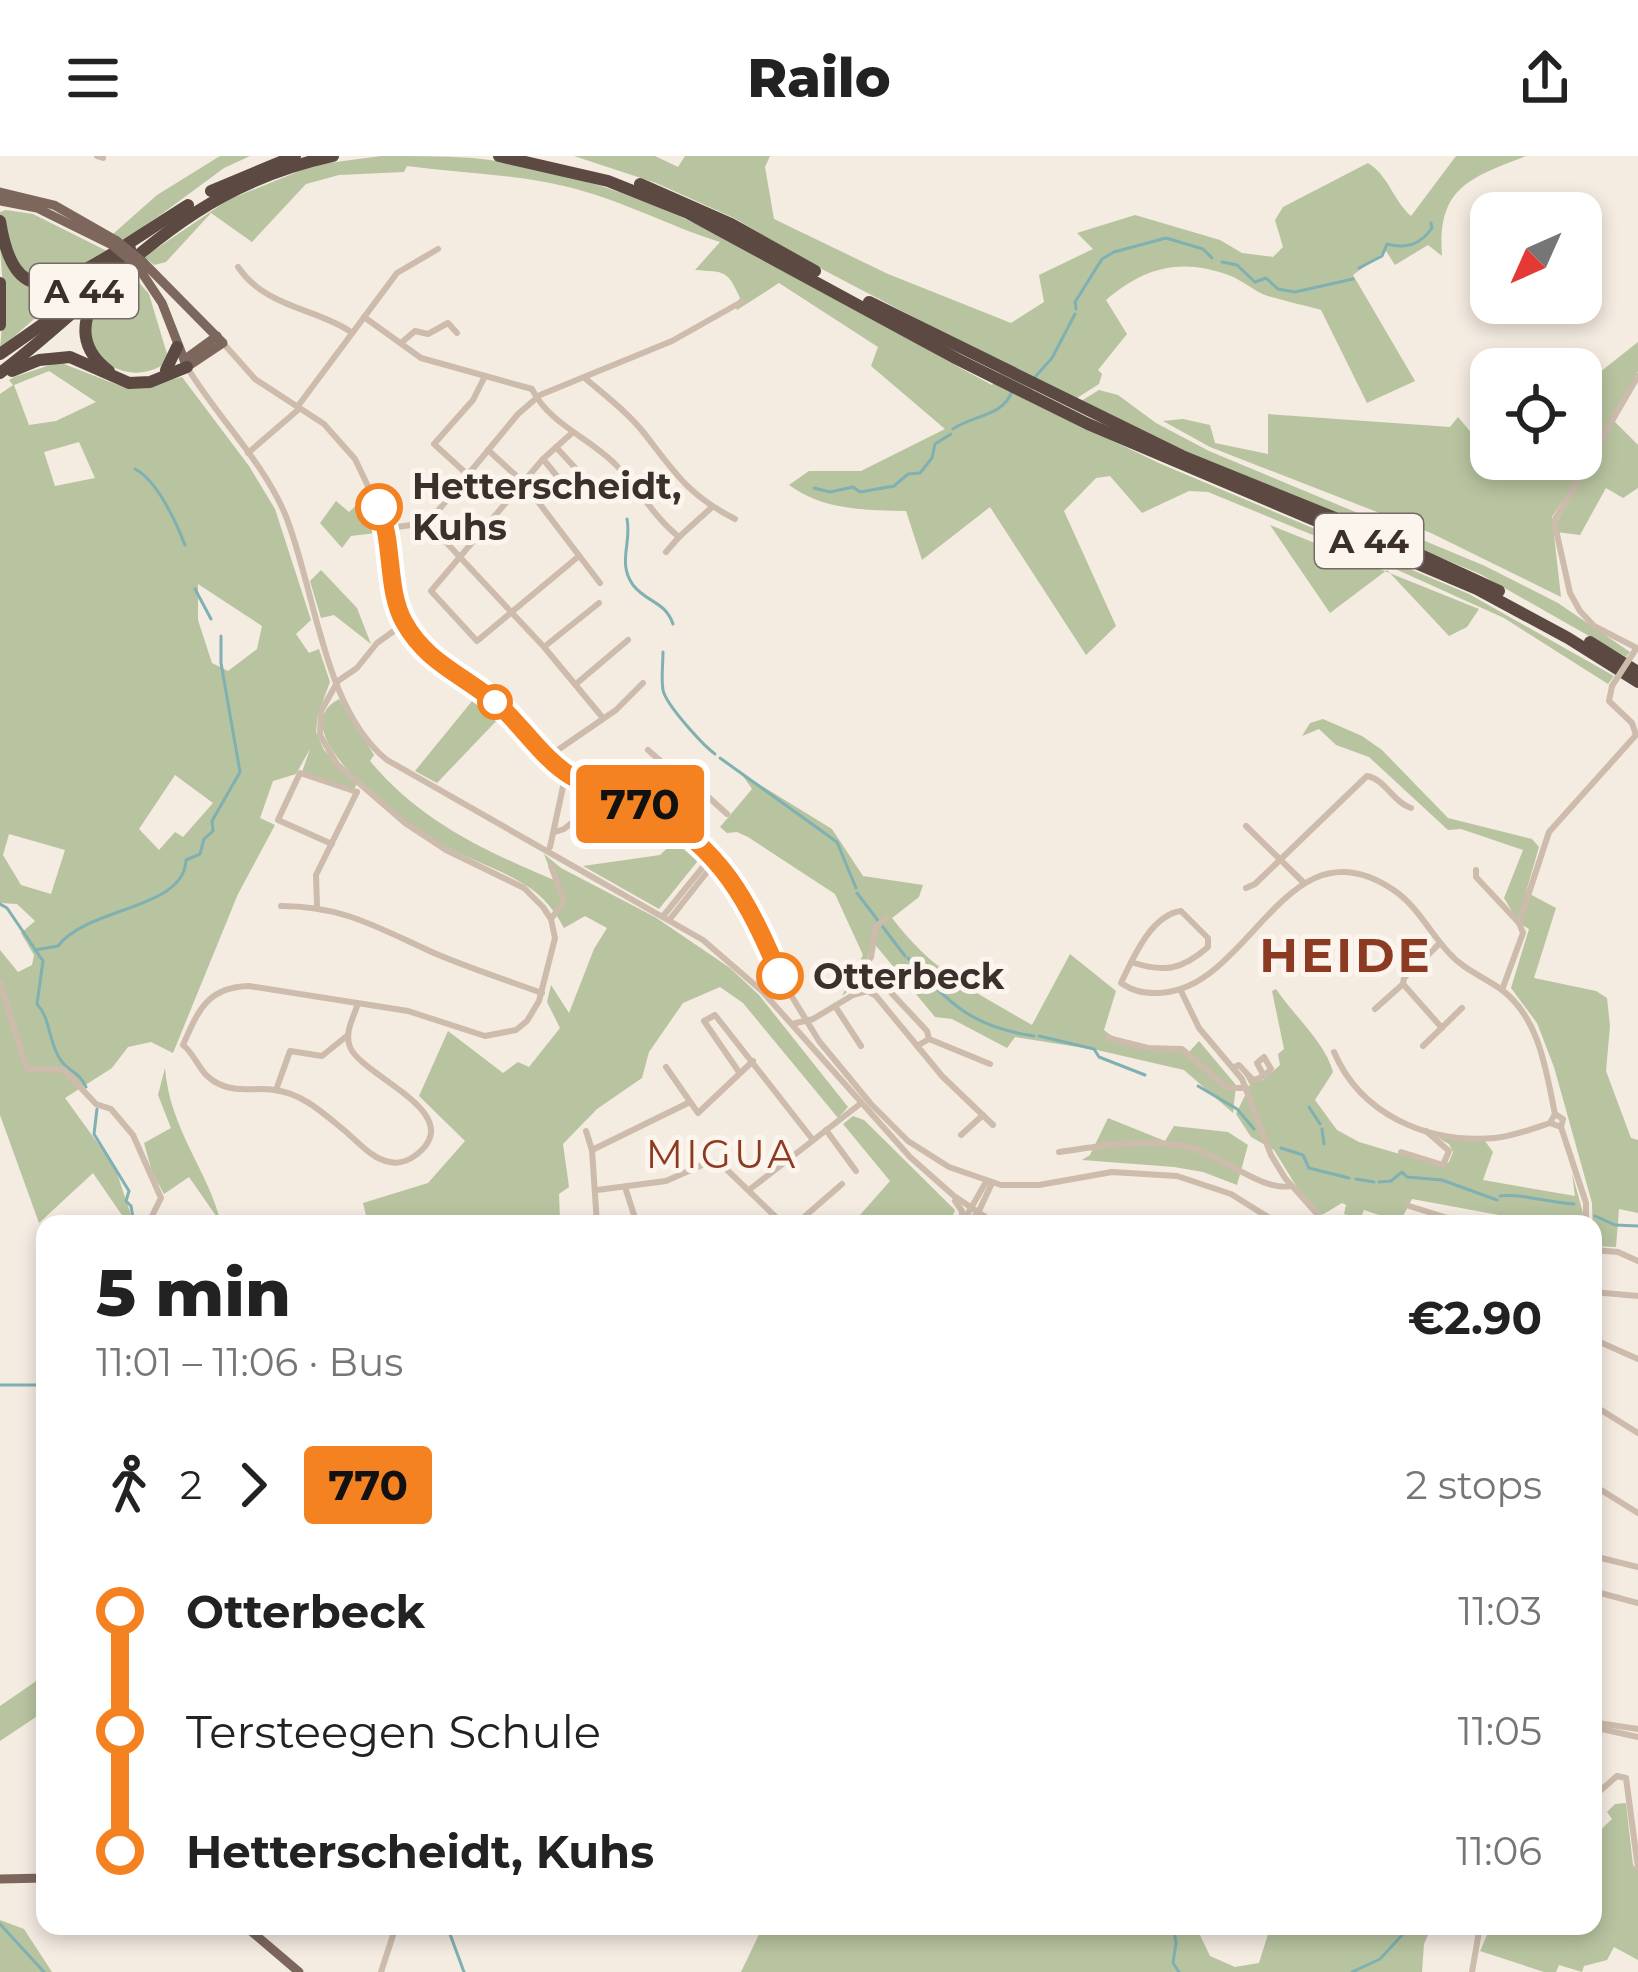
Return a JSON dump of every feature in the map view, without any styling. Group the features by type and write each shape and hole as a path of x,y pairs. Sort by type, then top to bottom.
{"highway":[{"name":"A 44","path":"0,354 53,317 164,221 230,181 296,156"},
{"name":"A 44","path":"0,374 157,238 211,200 265,176 333,156"},
{"name":"A 44","path":"500,156 608,181 688,213 1090,419 1455,579 1568,638 1638,682"},
{"name":"A 44","path":"547,156 610,173 692,205 959,355"},
{"path":"0,221 10,262 29,279 49,284 68,280 164,221"},
{"path":"112,276 85,319 85,340 94,360 127,376 166,370 183,358"},
{"path":"0,283 0,325"},
{"path":"0,374 52,357 70,357 103,375 129,383 150,382 183,358"},
{"name":"A 44","path":"1090,419 1461,572 1638,672"}],"main road":[{"path":"0,182 19,195 65,210 115,243 140,264 220,340 183,358 162,303 140,264"},
{"path":"0,197 19,195"},
{"path":"0,197 115,243"},
{"path":"0,1879 36,1878"},
{"path":"256,1935 299,1972"}],"street":[{"path":"248,453 299,407 397,273 439,249"},
{"path":"238,267 292,309 352,332"},
{"path":"388,528 428,523 518,413 536,399 626,362 743,301"},
{"path":"364,316 432,363 532,389 536,399 572,434 616,465 679,537"},
{"path":"399,344 415,331 428,334 448,323 457,333"},
{"path":"220,340 255,379 324,424 356,459 388,528 396,599 405,623 433,660 495,702 566,773 663,817 713,859 746,898 806,1022 850,1080 908,1141 936,1161 989,1183 1039,1185 1112,1172 1177,1176 1231,1193 1265,1215"},
{"path":"183,358 285,516 338,681 361,734 387,760 667,917 734,964 910,1157 981,1215"},
{"path":"468,475 434,444 473,400 485,375"},
{"path":"1519,923 1549,832 1634,742 1635,728 1609,701 1612,686 1637,648 1587,620 1574,602 1555,521 1638,376"},
{"path":"586,379 633,421 682,485 711,508 735,519"},
{"path":"572,434 543,459 431,591 477,641 579,556"},
{"path":"556,447 589,483"},
{"path":"488,451 523,482 601,584"},
{"path":"543,459 574,497"},
{"path":"666,552 711,508"},
{"path":"428,523 603,718"},
{"path":"544,647 598,602"},
{"path":"348,1035 357,1059 425,1113 428,1140 413,1158 380,1160 301,1098 276,1090 233,1089 204,1074 182,1045 202,1004 212,994 234,986 408,1011 485,1036 503,1035 527,1021 542,993 554,952 551,919 524,888 429,841 359,788 323,742 319,722 338,681 405,623"},
{"path":"576,684 628,640"},
{"path":"549,756 644,683"},
{"path":"328,699 344,698"},
{"path":"648,750 728,814"},
{"path":"663,817 704,768"},
{"path":"332,844 278,820 300,773 359,788"},
{"path":"550,847 566,773"},
{"path":"1246,887 1367,776 1376,778 1403,806 1411,808"},
{"path":"316,906 316,874 359,788"},
{"path":"553,831 564,830 604,797 606,790"},
{"path":"1246,826 1303,882"},
{"path":"667,917 713,859"},
{"path":"551,866 564,901 551,919"},
{"path":"1131,962 1174,969 1208,946 1208,938 1181,911 1166,914 1131,962 1121,983 1142,993 1181,992 1220,968 1274,906 1303,882 1340,874 1380,883 1405,899 1461,965 1502,990 1532,1027 1556,1114 1563,1119 1561,1127 1586,1215"},
{"path":"1476,874 1523,933 1502,990"},
{"path":"280,906 316,906 357,916 438,955 542,993"},
{"path":"853,995 881,921"},
{"path":"1375,1010 1440,943"},
{"path":"866,967 921,1023 929,1039 990,1064"},
{"path":"762,991 771,978 786,987"},
{"path":"0,983 27,1069 64,1070 96,1104 111,1109 138,1142 160,1193 154,1215"},
{"path":"1403,984 1442,1028"},
{"path":"1181,992 1199,1028 1247,1088 1271,1155 1290,1186 1317,1215"},
{"path":"792,1024 806,1022 853,995 872,993 941,1076 993,1125"},
{"path":"276,1090 290,1051 322,1056 348,1035 358,1003"},
{"path":"835,1006 861,1046"},
{"path":"1423,1046 1462,1008"},
{"path":"739,1072 704,1021 715,1015 813,1140"},
{"path":"1108,1038 1148,1048 1182,1048 1227,1088 1247,1088"},
{"path":"917,1046 929,1039"},
{"path":"1334,1052 1341,1073 1367,1102 1426,1131 1457,1138 1495,1138 1550,1123 1561,1127"},
{"path":"666,1066 698,1113 754,1061"},
{"path":"1234,1067 1239,1065 1253,1080 1264,1076"},
{"path":"592,1150 688,1103"},
{"path":"749,1190 860,1104"},
{"path":"1550,1123 1556,1114"},
{"path":"961,1135 983,1115"},
{"path":"826,1130 856,1171"},
{"path":"586,1131 597,1215"},
{"path":"1400,1152 1443,1165 1449,1150 1426,1131"},
{"path":"1058,1152 1154,1140 1226,1160 1275,1188 1290,1186"},
{"path":"910,1157 960,1207 962,1215"},
{"path":"596,1190 667,1180 709,1162 721,1164 773,1215"},
{"path":"971,1215 989,1183"},
{"path":"806,1215 842,1184"},
{"path":"625,1186 634,1215"},
{"path":"1408,1206 1438,1215"},
{"path":"1602,1251 1638,1261"},
{"path":"1602,1293 1638,1296"},
{"path":"1602,1344 1638,1359"},
{"path":"1602,1411 1638,1433"},
{"path":"1602,1491 1638,1513"},
{"path":"1602,1558 1638,1567"},
{"path":"1602,1593 1638,1603"},
{"path":"1602,1729 1638,1733"},
{"path":"1602,1789 1616,1776 1626,1778 1638,1868"},
{"path":"1628,1792 1638,1790"},
{"path":"381,1972 393,1935"},
{"path":"1472,1972 1478,1935"}],"green space":[{"path":"220,156 250,156 224,168 125,241 113,234 157,195"},
{"path":"381,156 473,158 543,170 611,189 742,246 992,385 1005,365 734,218 656,183 574,156 655,156 678,167 685,156 770,156 765,167 774,219 888,274 1011,323 1044,302 1039,275 1093,249 1077,233 1135,215 1220,240 1242,253 1273,257 1283,247 1275,220 1283,207 1368,163 1411,216 1456,156 1526,156 1461,188 1445,214 1442,256 1428,245 1395,265 1386,251 1353,275 1415,381 1367,403 1321,310 1265,295 1213,270 1180,267 1150,273 1106,300 1127,334 1098,370 1102,374 1099,384 1077,398 1037,380 1027,400 1161,464 1469,594 1614,676 1608,684 1504,618 1208,492 1189,491 1142,513 1110,476 1096,478 1064,511 1116,626 1086,655 990,507 922,560 906,511 830,504 789,485 809,471 861,471 945,429 871,366 878,347 779,283 737,310 740,298 728,277 695,270 720,242 585,191 407,166 404,172 339,175 306,184 252,242 211,213 166,262 154,265 144,257 228,200 314,165"},
{"path":"6,210 33,214 109,252 70,275 36,281 10,258 4,216 0,216"},
{"path":"0,247 8,266 35,286 85,274 0,349 4,301"},
{"path":"129,271 149,294 167,354 166,363 144,372 112,366 87,342 99,301"},
{"path":"1638,342 1638,371 1614,421 1638,445 1638,488 1623,498 1606,488 1580,535 1556,532 1579,480 1602,480 1602,370"},
{"path":"59,362 128,389 182,377 275,509 311,620 296,634 309,653 319,649 330,682 316,732 324,750 357,784 354,789 302,772 310,749 296,774 273,781 260,818 275,825 238,894 173,1053 151,1042 128,1047 112,1068 65,1098 115,1167 131,1215 122,1215 93,1173 48,1215 36,1215 0,1115 0,950 18,972 32,965 34,955 21,933 35,921 17,904 0,903 0,394 13,385 9,380","holes":["49,371 96,402 56,421 29,425 14,385","79,442 95,478 55,486 44,452","198,584 262,626 257,649 228,671 212,663 198,620","175,775 213,803 183,837 175,832 159,850 139,829","9,834 65,850 51,894 21,885 3,855"]},
{"path":"1099,390 1118,395 1156,423 1209,451 1485,566 1558,603 1630,652 1626,657 1480,574 1175,447 1081,401"},
{"path":"1268,414 1450,427 1458,417 1470,431 1470,480 1576,480 1552,517 1561,597 1431,533 1210,447 1163,421 1183,419 1210,425 1215,443 1268,454"},
{"path":"368,495 384,532 351,536 342,548 320,523 336,501 349,512"},
{"path":"1270,525 1385,571 1330,613"},
{"path":"321,570 357,608 371,644 334,615 321,618 310,581"},
{"path":"1390,573 1479,609 1467,627 1449,636"},
{"path":"477,695 502,715 437,783 415,771"},
{"path":"339,699 374,755 370,761 431,817 554,880 544,854 561,868 655,917 730,968 759,995 848,1107 838,1118 743,1003 720,987 683,1003 649,1052 642,1078 597,1109 563,1144 569,1187 559,1194 560,1215 366,1215 363,1203 428,1183 465,1141 419,1096 448,1031 503,1073 518,1062 529,1067 560,1028 547,1002 551,985 569,1013 607,928 585,916 564,928 533,890 434,840 398,815 334,753 324,732 324,714"},
{"path":"1323,719 1362,736 1382,750 1448,818 1532,839 1539,847 1526,892 1556,908 1534,978 1596,991 1607,998 1606,1071 1631,1138 1638,1140 1638,1213 1619,1209 1616,1247 1602,1246 1602,1215 1592,1215 1554,1067 1537,1023 1511,988 1529,929 1519,923 1504,898 1523,850 1461,829 1448,830 1369,757 1336,745 1319,729 1302,736 1310,723"},
{"path":"741,773 832,829 863,876 923,885 919,897 892,918 923,953 956,979 1032,1025 1070,954 1116,991 1104,1030 1133,1044 1167,1050 1189,1052 1199,1041 1236,1085 1233,1113 1184,1070 1015,1037 1007,1048 952,1019 935,1017 872,941 862,972 842,996 863,955 835,894 748,837 720,827 752,789"},
{"path":"679,837 701,857 659,909 583,866 660,855"},
{"path":"1276,989 1329,1061 1333,1072 1315,1100 1337,1130 1359,1142 1440,1166 1449,1162 1453,1152 1438,1138 1485,1141 1493,1152 1483,1180 1575,1196 1572,1173 1583,1215 1499,1215 1412,1199 1404,1215 1364,1210 1362,1215 1347,1215 1342,1203 1322,1215 1298,1189 1274,1150 1251,1137 1236,1114 1250,1085 1241,1068 1253,1081 1263,1080 1280,1065 1278,1054 1284,1049 1272,991"},
{"path":"165,1068 174,1111 218,1215 189,1177 164,1194 152,1172 144,1143 171,1128 158,1095"},
{"path":"853,1116 864,1120 955,1210 953,1215 860,1215 890,1181 843,1124"},
{"path":"1108,1118 1165,1141 1174,1126 1228,1132 1248,1145 1237,1185 1174,1167 1082,1160 1090,1155"},
{"path":"36,1681 36,1717 0,1741 0,1706"},
{"path":"1626,1803 1633,1865 1638,1871 1638,1960 1614,1947 1607,1960 1584,1966 1582,1972 1559,1965 1556,1972 1544,1972 1480,1951 1487,1935 1602,1935 1602,1828 1612,1819 1607,1812 1615,1804"},
{"path":"0,1920 24,1929 52,1972 0,1972"},
{"path":"759,1935 1200,1935 1210,1956 1235,1967 1259,1963 1268,1935 1428,1935 1422,1972 741,1972"}],"waterway":[{"path":"1359,268 1382,256 1387,244 1417,242 1432,228 1431,223"},
{"path":"1076,309 1075,302 1102,259 1114,252 1166,238 1203,249 1212,258"},
{"path":"1222,262 1237,265 1255,282 1266,278 1278,289 1295,292 1353,279"},
{"path":"1035,377 1052,358 1075,314"},
{"path":"953,429 1002,406 1012,391"},
{"path":"814,488 830,492 853,487 860,492 894,486 908,474 920,473 932,458 935,444 951,434"},
{"path":"135,469 158,492 185,545"},
{"path":"627,519 628,577 673,624"},
{"path":"195,589 211,619"},
{"path":"35,950 58,946 91,923 153,899 170,889 186,860 200,854 204,839 213,831 212,821 240,772 221,663 221,636"},
{"path":"663,652 666,697 715,754"},
{"path":"720,758 837,842 856,888"},
{"path":"857,893 905,956"},
{"path":"0,904 43,961 37,1004 60,1059 86,1087"},
{"path":"908,958 936,988 977,1019 1034,1036"},
{"path":"1039,1036 1094,1049 1099,1057 1145,1075"},
{"path":"1198,1086 1237,1109 1254,1129"},
{"path":"1309,1107 1320,1124"},
{"path":"97,1109 94,1134 129,1191 126,1201 132,1215"},
{"path":"1322,1129 1324,1144"},
{"path":"1281,1148 1303,1155 1309,1168 1349,1178"},
{"path":"1379,1182 1391,1181 1402,1172 1407,1177 1442,1180 1497,1200"},
{"path":"1356,1179 1374,1182"},
{"path":"1500,1196 1574,1204"},
{"path":"1602,1219 1638,1226"},
{"path":"0,1385 36,1385"},
{"path":"0,1924 44,1972"},
{"path":"450,1935 464,1972"},
{"path":"1175,1935 1173,1963 1179,1972"},
{"path":"1352,1972 1380,1959 1402,1935"}],"bus line":[{"name":"770","path":"379,507 391,543 399,610 433,660 507,712 566,773 644,805 710,857 746,898 780,976"}],"place":[{"name":"Hetterscheidt, Kuhs","path":"379,507"},
{"name":"Otterbeck","path":"780,976"}],"district":[{"name":"HEIDE","path":"1346,955"},
{"name":"MIGUA","path":"722,1154"}]}
